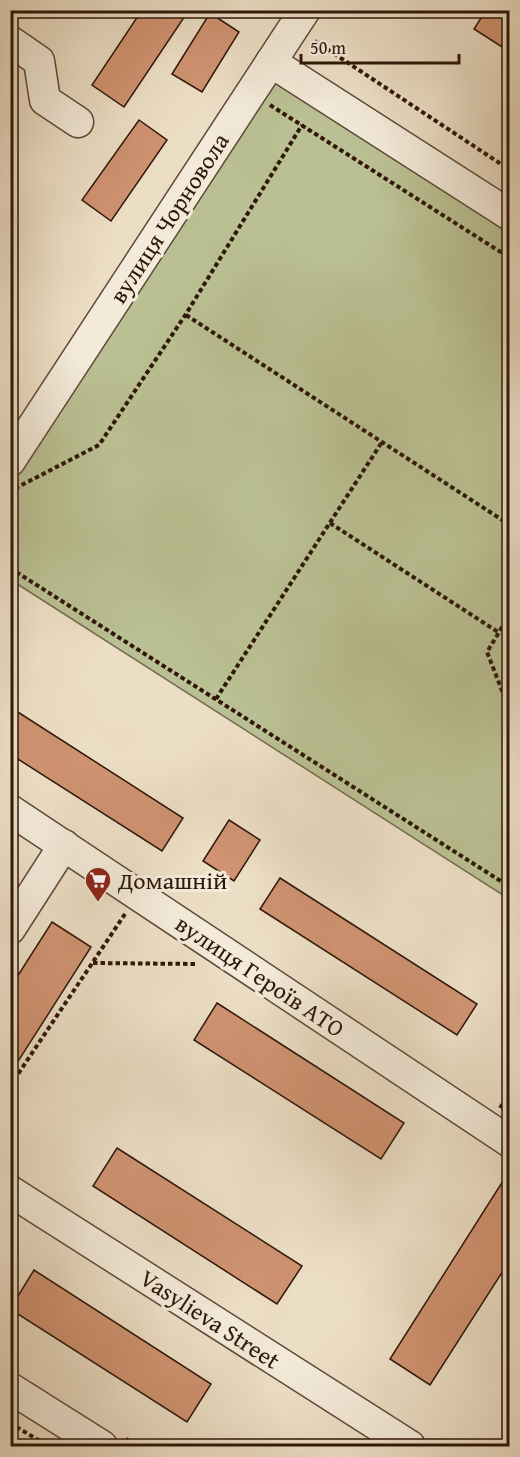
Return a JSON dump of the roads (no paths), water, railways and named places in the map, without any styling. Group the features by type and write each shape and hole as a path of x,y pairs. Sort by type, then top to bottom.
{"street":[{"name":"вулиця Чорновола","path":"10,461 22,423 251,93 299,19"},
{"path":"10,42 39,61 45,100 78,122"},
{"path":"271,62 510,215"},
{"name":"вулиця Героїв АТО","path":"10,810 510,1142"},
{"path":"10,929 64,845"},
{"name":"Vasylieva Street","path":"10,1191 410,1446"},
{"path":"10,1388 102,1446"}],"place":[{"name":"Домашній","path":"98,903"}]}
